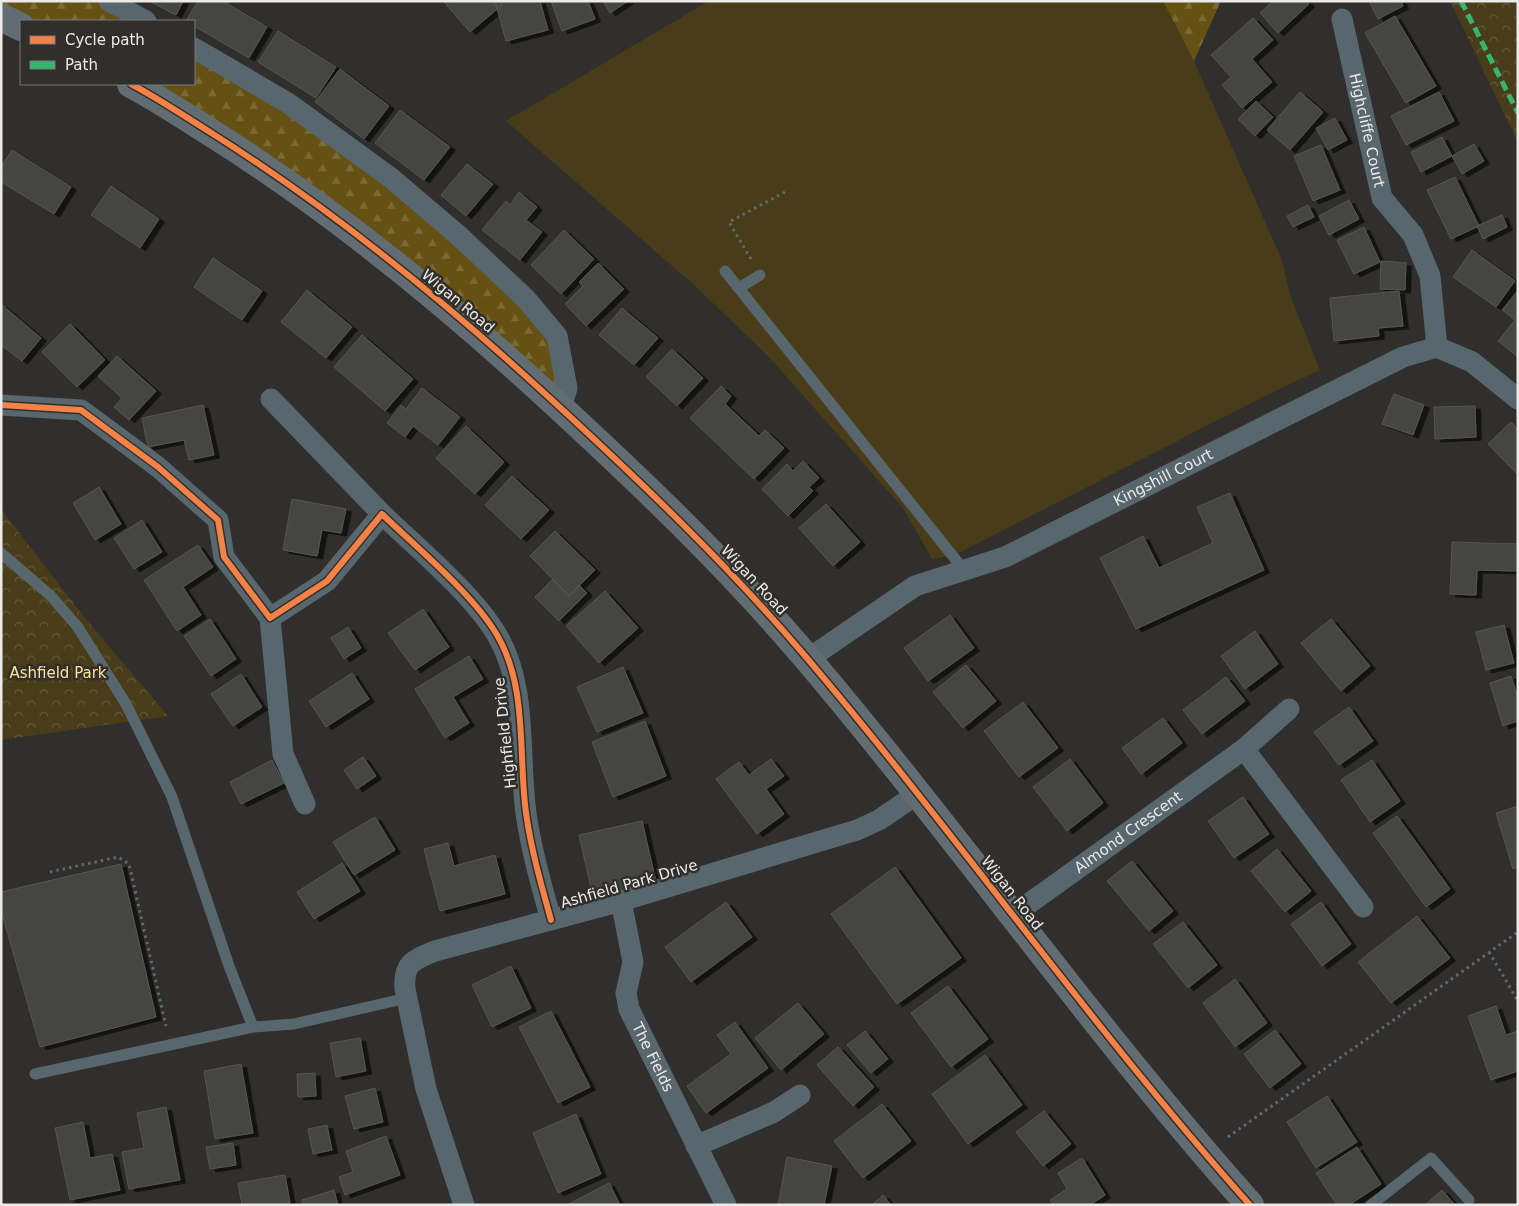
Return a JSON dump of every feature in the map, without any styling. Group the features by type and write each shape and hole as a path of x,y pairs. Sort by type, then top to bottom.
{"highway":[{"path":"1,17 20,26"},
{"name":"Wigan Road","path":"133,85 250,157 356,232 459,316 561,408 698,538 760,604 808,660 1013,914 1168,1112 1250,1205"}],"street":[{"path":"109,1 144,20"},
{"name":"Highcliffe Court","path":"1342,19 1382,198 1413,234 1430,276 1437,347"},
{"path":"195,49 288,104 391,178 458,235 526,299 557,336 567,388 561,408"},
{"path":"1437,347 1472,362 1518,399"},
{"name":"Kingshill Court","path":"808,660 915,586 1005,557 1403,357 1437,347"},
{"name":"Highfield Drive","path":"271,399 485,617 505,649 516,692 520,757 532,846 551,920"},
{"path":"1,405 81,410 158,467 218,520 224,557 270,618 283,754 305,804"},
{"path":"270,618 327,581 382,514"},
{"name":"Almond Crescent","path":"1013,914 1244,749 1289,708"},
{"path":"1244,749 1363,907"},
{"name":"Ashfield Park Drive","path":"464,1205 426,1089 404,978 411,962 435,951 621,901 857,830 879,820 917,794"},
{"name":"The Fields","path":"621,901 633,962 626,1000 726,1205"},
{"path":"696,1146 774,1112 800,1094"}],"lane":[{"path":"725,271 964,570"},
{"path":"739,288 759,274"},
{"path":"1,553 51,596 77,626 126,704 172,797 229,966 253,1027"},
{"path":"36,1074 253,1027 294,1024 407,998"},
{"path":"1371,1205 1431,1158 1469,1200"}],"path":[{"path":"759,274 728,222 785,192"},
{"path":"50,872 118,857 129,864 170,1044"},
{"path":"1204,1154 1518,932"},
{"path":"1489,952 1518,1001"}],"green space":[{"path":"1,1 109,1 144,20 20,21 1,17"},
{"path":"709,1 1163,1 1194,61 1282,260 1290,295 1320,370 1259,399 953,556 932,559 903,508 768,356 694,285 506,121"},
{"path":"1163,1 1221,1 1194,61"},
{"path":"1450,1 1518,1 1518,143"},
{"path":"195,49 391,178 557,336 567,388 529,379 132,85 195,85"},
{"name":"Ashfield Park","path":"1,509 81,613 168,716 1,740"}],"building":[{"path":"149,1 183,1 176,15"},
{"path":"198,1 223,1 267,27 249,58 195,27 195,20 187,20"},
{"path":"443,1 498,1 502,5 470,32"},
{"path":"495,1 540,1 548,30 506,41"},
{"path":"551,1 588,1 595,19 562,31"},
{"path":"603,1 628,1 610,13"},
{"path":"1273,1 1306,1 1309,4 1278,33 1260,13"},
{"path":"1369,1 1401,1 1403,6 1378,19"},
{"path":"1395,16 1436,86 1406,103 1365,33"},
{"path":"1253,18 1273,40 1252,59 1272,82 1242,108 1222,85 1231,77 1211,55"},
{"path":"278,31 336,67 316,98 258,62"},
{"path":"340,69 389,106 364,139 315,102"},
{"path":"1300,92 1323,112 1290,150 1267,130"},
{"path":"1439,92 1454,121 1406,145 1391,116"},
{"path":"1256,101 1273,117 1255,136 1238,119"},
{"path":"400,110 450,147 424,180 375,143"},
{"path":"1335,118 1347,140 1328,150 1316,128"},
{"path":"1442,137 1452,156 1421,172 1411,152"},
{"path":"1474,144 1484,161 1462,174 1452,156"},
{"path":"1321,145 1340,190 1313,201 1294,156"},
{"path":"12,150 71,187 54,214 1,182 1,167"},
{"path":"467,164 493,184 466,216 441,195"},
{"path":"1455,177 1479,226 1451,239 1427,190"},
{"path":"111,186 159,219 140,248 91,215"},
{"path":"519,192 537,207 526,220 542,232 520,260 482,230 506,201 510,205"},
{"path":"1349,200 1359,219 1329,235 1319,216"},
{"path":"1308,205 1314,217 1293,227 1287,216"},
{"path":"1502,215 1507,227 1483,239 1477,226"},
{"path":"1364,227 1380,262 1354,274 1337,240"},
{"path":"564,230 594,259 561,294 531,265"},
{"path":"1472,250 1515,281 1496,307 1453,277"},
{"path":"213,258 262,291 242,320 194,287"},
{"path":"1381,261 1406,263 1405,290 1380,289"},
{"path":"598,263 624,289 586,326 565,304 583,286 579,282"},
{"path":"307,290 352,327 326,358 281,322"},
{"path":"1399,291 1403,326 1378,328 1379,336 1334,341 1330,298"},
{"path":"1518,291 1518,357 1498,341 1515,320 1502,310"},
{"path":"1,304 41,338 22,361 1,345"},
{"path":"622,308 658,338 634,365 599,335"},
{"path":"70,324 105,360 77,387 42,352"},
{"path":"362,335 413,379 385,411 334,367"},
{"path":"672,349 703,378 677,406 646,377"},
{"path":"117,356 156,391 129,420 114,407 122,398 98,376"},
{"path":"721,386 731,396 725,404 759,436 765,430 784,448 754,479 690,418"},
{"path":"422,388 460,417 438,445 413,426 405,437 387,423 401,405 406,409"},
{"path":"1394,394 1424,405 1413,435 1382,424"},
{"path":"203,405 214,455 189,460 184,440 148,447 142,418"},
{"path":"1475,406 1476,437 1435,439 1434,407"},
{"path":"1511,422 1518,429 1518,475 1488,444"},
{"path":"466,426 504,462 475,494 436,458"},
{"path":"803,461 819,478 809,487 813,491 788,516 762,489 787,464 793,471"},
{"path":"512,476 549,510 521,539 485,505"},
{"path":"99,487 121,524 95,540 73,503"},
{"path":"1230,493 1264,570 1136,629 1100,558 1143,536 1159,568 1213,543 1197,507"},
{"path":"292,499 346,509 341,533 322,530 317,556 283,550"},
{"path":"826,504 860,542 833,566 799,528"},
{"path":"142,520 162,552 134,569 114,538"},
{"path":"555,531 595,570 569,596 530,556"},
{"path":"1452,542 1518,544 1518,571 1477,570 1476,595 1450,594"},
{"path":"198,545 213,567 183,587 201,615 177,631 144,580"},
{"path":"553,579 569,596 579,585 587,593 559,621 535,597"},
{"path":"605,591 638,628 599,663 566,626"},
{"path":"423,609 449,647 415,670 388,633"},
{"path":"950,615 974,648 928,681 904,648"},
{"path":"210,619 236,659 211,676 184,636"},
{"path":"1331,619 1370,666 1341,691 1301,643"},
{"path":"1504,625 1514,663 1486,670 1476,632"},
{"path":"348,627 361,648 344,659 331,638"},
{"path":"1255,631 1278,664 1245,689 1221,656"},
{"path":"469,656 483,679 453,697 469,723 445,738 415,689"},
{"path":"966,665 996,701 963,728 933,692"},
{"path":"623,667 643,713 597,732 577,687"},
{"path":"352,673 369,699 326,727 309,701"},
{"path":"241,674 262,707 233,726 211,694"},
{"path":"1511,676 1518,698 1518,721 1503,726 1490,683"},
{"path":"1226,677 1245,701 1202,734 1183,710"},
{"path":"1023,702 1058,748 1019,777 984,731"},
{"path":"1349,707 1373,741 1339,765 1314,732"},
{"path":"1163,718 1182,743 1141,774 1122,748"},
{"path":"645,721 666,776 613,797 592,742"},
{"path":"363,757 376,776 357,789 344,770"},
{"path":"771,759 784,776 766,789 784,814 757,834 716,779 739,762 749,775"},
{"path":"1070,759 1103,803 1067,831 1033,787"},
{"path":"272,760 284,783 241,804 230,782"},
{"path":"1372,760 1400,801 1370,822 1341,780"},
{"path":"1243,797 1269,834 1234,858 1208,821"},
{"path":"1518,806 1518,867 1513,869 1496,813"},
{"path":"1397,816 1450,889 1426,907 1373,833"},
{"path":"375,817 395,850 354,875 333,842"},
{"path":"642,821 657,886 594,901 579,835"},
{"path":"448,843 454,866 495,855 505,894 440,911 424,849"},
{"path":"1277,849 1311,891 1285,912 1251,871"},
{"path":"1132,861 1173,911 1149,931 1107,881"},
{"path":"342,863 360,891 314,919 297,892"},
{"path":"121,864 156,1017 40,1047 1,910 1,892"},
{"path":"895,867 961,958 897,1004 831,914"},
{"path":"726,902 752,937 691,982 665,947"},
{"path":"1321,902 1351,944 1322,966 1291,924"},
{"path":"1417,916 1450,958 1391,1003 1358,962"},
{"path":"1183,922 1217,965 1188,988 1153,944"},
{"path":"511,966 531,1008 492,1027 472,985"},
{"path":"1235,979 1267,1023 1235,1047 1203,1003"},
{"path":"948,986 988,1039 951,1067 911,1013"},
{"path":"798,1003 824,1034 781,1070 755,1038"},
{"path":"1496,1006 1506,1035 1518,1031 1518,1071 1491,1080 1468,1016"},
{"path":"551,1011 590,1087 558,1103 519,1027"},
{"path":"735,1022 768,1068 706,1113 687,1086 731,1054 717,1035"},
{"path":"1275,1030 1301,1064 1270,1088 1244,1054"},
{"path":"865,1031 888,1059 871,1073 847,1045"},
{"path":"360,1038 366,1071 336,1077 330,1043"},
{"path":"838,1047 874,1087 853,1106 817,1065"},
{"path":"985,1055 1022,1105 968,1144 932,1094"},
{"path":"241,1064 253,1133 215,1139 204,1071"},
{"path":"315,1073 316,1096 298,1097 297,1074"},
{"path":"375,1088 383,1122 354,1129 345,1096"},
{"path":"1327,1096 1357,1142 1316,1168 1287,1122"},
{"path":"882,1104 911,1141 863,1178 834,1141"},
{"path":"166,1107 180,1180 129,1189 122,1152 144,1148 137,1113"},
{"path":"1044,1111 1071,1144 1043,1166 1016,1132"},
{"path":"576,1114 601,1174 558,1193 533,1133"},
{"path":"83,1122 90,1158 112,1154 120,1190 70,1200 55,1128"},
{"path":"327,1125 332,1150 313,1154 308,1129"},
{"path":"386,1136 400,1175 345,1195 339,1177 353,1172 346,1151"},
{"path":"233,1143 236,1165 210,1169 206,1147"},
{"path":"1357,1147 1381,1184 1349,1205 1337,1205 1316,1173"},
{"path":"787,1157 832,1166 824,1205 778,1205"},
{"path":"1082,1158 1105,1195 1090,1205 1053,1205 1050,1200 1067,1189 1058,1173"},
{"path":"285,1175 290,1203 242,1205 238,1183"},
{"path":"609,1183 620,1205 569,1205 569,1204"},
{"path":"334,1190 338,1205 303,1205 302,1200"},
{"path":"1442,1190 1455,1205 1425,1205"},
{"path":"883,1195 891,1205 872,1205"}],"marked path":[{"path":"1461,1 1518,113"}],"cycle path":[{"path":"133,85 172,108 303,194 431,294 513,365 619,462 715,557 806,657 917,793 1136,1070 1250,1205"},
{"path":"1,405 81,410 158,467 218,520 224,557 270,618 327,581 382,514 427,556 487,619 507,655 518,699 528,826 551,920"}]}
